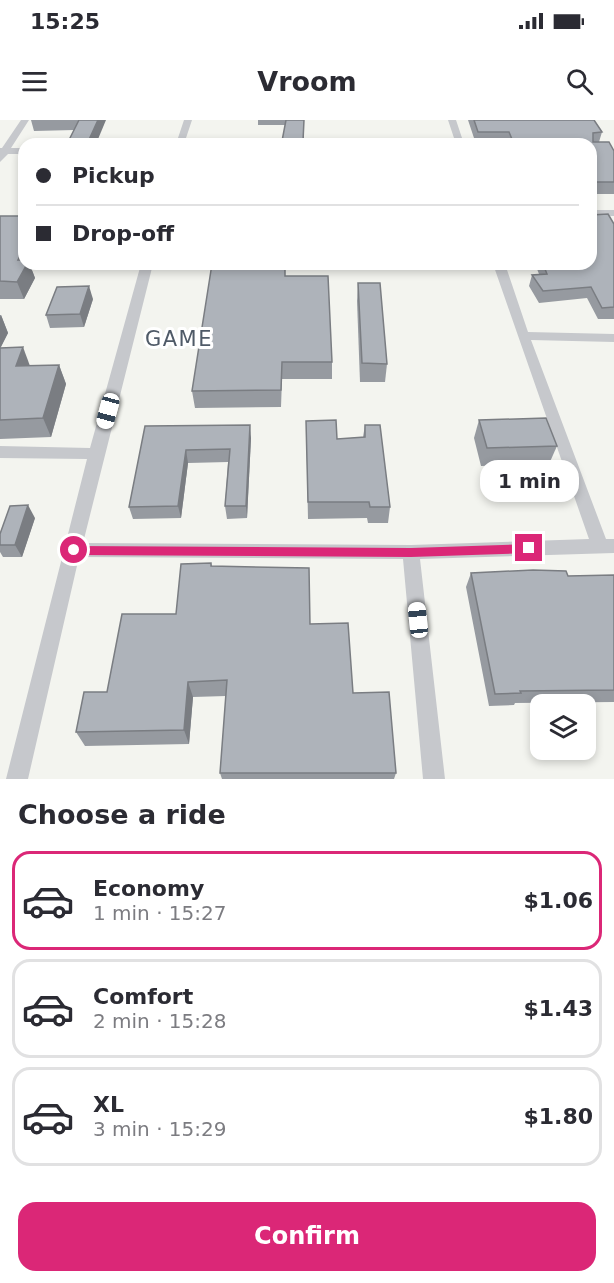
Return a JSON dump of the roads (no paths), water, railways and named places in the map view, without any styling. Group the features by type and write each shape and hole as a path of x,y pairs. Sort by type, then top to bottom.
{"street":[{"path":"2,154 25,120"},
{"path":"182,138 188,120"},
{"path":"452,120 458,138"},
{"path":"2,154 18,152"},
{"path":"597,213 614,213"},
{"path":"17,779 96,454 145,270"},
{"path":"74,550 411,552 607,546 523,336 501,270"},
{"path":"523,336 614,338"},
{"path":"0,452 96,454"},
{"path":"411,552 434,779"}],"district":[{"name":"GAME","path":"179,339"}]}
